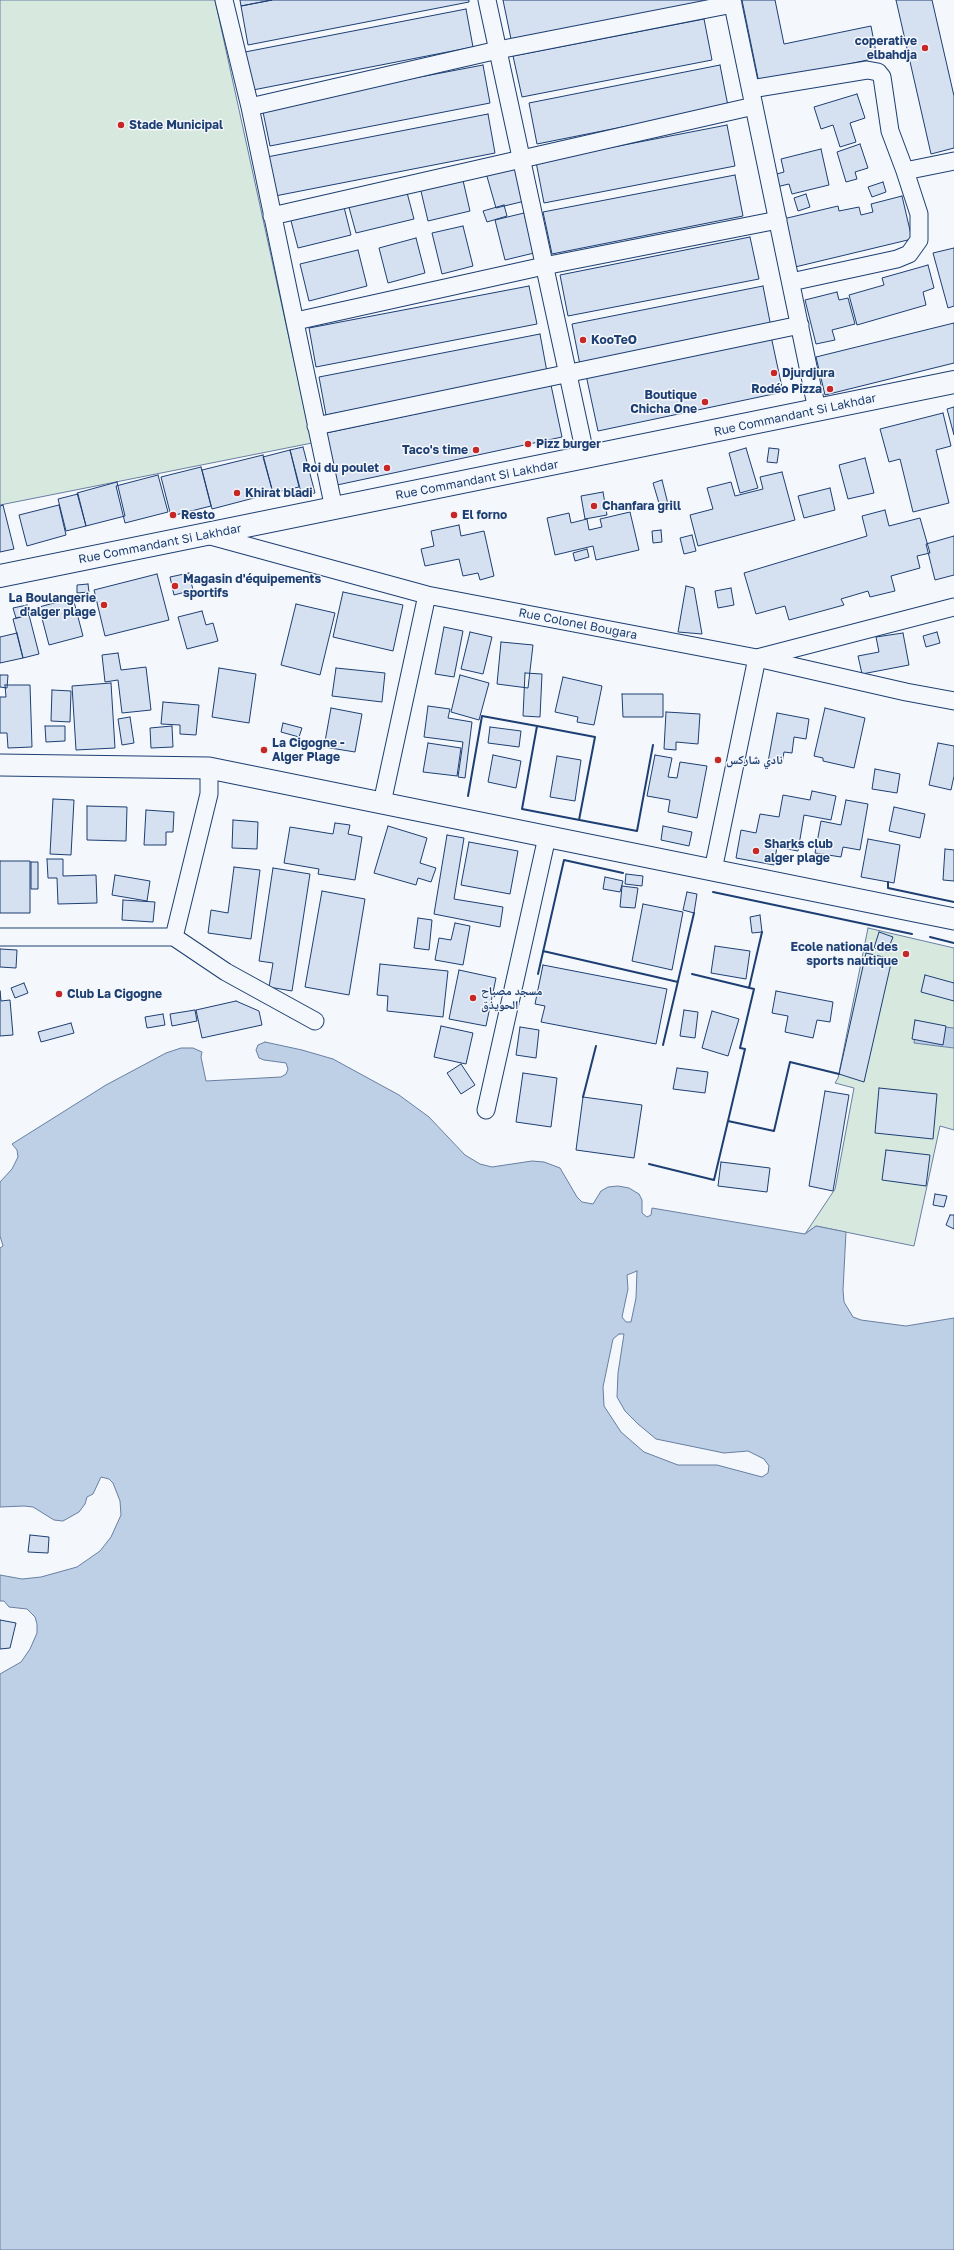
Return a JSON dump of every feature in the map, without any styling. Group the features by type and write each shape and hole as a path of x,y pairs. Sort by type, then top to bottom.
{"main road":[{"name":"Rue Commandant Si Lakhdar","path":"0,576 954,382"}],"street":[{"path":"224,0 250,107 272,216 296,321 334,509"},
{"path":"487,0 586,458"},
{"path":"250,107 498,50 732,2 817,410"},
{"path":"751,89 867,70 878,72 882,77 890,131 919,214 919,240 909,254 897,259 791,282"},
{"path":"272,216 754,106"},
{"path":"905,171 954,161"},
{"path":"296,321 544,266 778,220"},
{"path":"316,426 800,325"},
{"name":"Rue Colonel Bougara","path":"206,534 427,595 757,658 906,692 954,701"},
{"path":"382,803 427,595"},
{"path":"713,870 757,658 954,607"},
{"path":"0,765 209,768 954,919"},
{"path":"174,937 209,794 209,768"},
{"path":"486,1110 547,836"},
{"path":"0,937 174,937 226,972 315,1021"}],"shaded area":[{"path":"0,0 215,0 312,443 0,505"},
{"path":"868,928 954,948 954,1130 940,1126 914,1246 816,1226 805,1234 835,1189 854,1088 835,1083 838,1078"}],"water":[{"path":"916,1024 954,1028 954,1048 914,1043"},
{"path":"265,1042 302,1050 333,1059 399,1095 429,1117 465,1155 480,1164 492,1167 532,1161 544,1162 560,1168 577,1197 582,1202 593,1204 601,1191 608,1187 618,1186 629,1188 639,1194 642,1200 642,1213 647,1217 651,1215 652,1208 805,1234 816,1226 846,1232 843,1290 844,1302 853,1317 861,1320 906,1326 954,1318 954,2250 0,2250 0,1674 21,1662 30,1649 37,1633 37,1624 35,1617 27,1609 9,1607 4,1601 0,1601 0,1575 22,1579 41,1577 77,1567 100,1551 111,1537 121,1515 120,1501 113,1483 109,1479 101,1477 93,1494 87,1497 85,1504 79,1512 63,1521 54,1520 33,1507 0,1507 0,1248 3,1246 0,1236 0,1182 12,1169 18,1157 17,1150 12,1144 106,1085 166,1053 181,1048 193,1048 202,1052 201,1057 206,1081 281,1077 286,1074 288,1069 286,1063 259,1058 256,1050 258,1045"}],"pier":[{"path":"637,1271 636,1298 631,1322 626,1322 622,1317 628,1289 627,1275"},
{"path":"619,1334 624,1334 618,1373 617,1397 625,1411 638,1424 656,1439 724,1453 748,1451 764,1459 769,1466 768,1473 762,1477 717,1465 678,1465 644,1452 621,1432 604,1406 603,1387 613,1339"}],"building":[{"path":"240,0 272,0 241,6"},
{"path":"272,0 469,0 469,2 248,45 241,6"},
{"path":"503,0 702,0 702,2 511,39"},
{"path":"742,0 775,0 784,44 871,26 877,58 759,83"},
{"name":"coperative elbahdja","path":"896,0 932,0 954,96 954,148 931,154"},
{"path":"466,9 473,47 253,90 245,52"},
{"path":"704,19 712,60 522,97 513,56"},
{"path":"483,65 490,103 270,146 262,107"},
{"path":"720,65 728,106 537,144 529,103"},
{"path":"857,94 865,118 850,123 856,142 840,147 833,125 821,129 814,107"},
{"path":"488,114 495,153 275,196 267,157"},
{"path":"727,125 735,166 544,203 536,162"},
{"path":"860,144 868,168 855,172 857,179 846,182 837,152"},
{"path":"821,149 829,185 792,194 789,184 776,187 773,175 784,172 781,159"},
{"path":"516,165 525,201 496,208 486,173"},
{"path":"735,175 743,216 552,254 543,212"},
{"path":"462,176 470,211 428,221 420,187"},
{"path":"883,182 886,192 872,197 868,187"},
{"path":"405,185 414,219 356,233 347,200"},
{"path":"806,194 810,207 798,211 794,198"},
{"path":"902,196 912,239 795,267 783,219 838,206 839,211 859,207 861,215 873,212 871,204"},
{"path":"343,203 351,235 298,248 290,217"},
{"path":"504,205 507,216 487,222 483,211"},
{"path":"524,213 534,253 505,260 495,220"},
{"path":"463,226 473,266 442,274 432,233"},
{"path":"750,237 759,279 568,316 560,275"},
{"path":"416,238 425,273 388,283 379,248"},
{"path":"954,248 954,306 948,308 933,253"},
{"path":"358,250 367,286 309,301 300,264"},
{"path":"928,265 934,288 923,292 926,305 857,325 849,295 884,285 882,278"},
{"path":"529,286 537,324 316,367 309,328"},
{"path":"763,286 771,327 580,365 572,324"},
{"path":"837,292 839,300 848,298 855,324 832,330 835,340 816,344 805,300"},
{"path":"954,323 954,363 825,395 816,357"},
{"path":"540,334 547,372 326,415 319,377"},
{"path":"771,336 783,392 598,431 586,375"},
{"path":"551,385 562,437 337,485 326,433"},
{"path":"954,407 954,435 947,409"},
{"path":"943,413 951,446 936,450 949,503 913,512 900,459 889,462 880,429"},
{"path":"303,447 315,493 302,496 290,450"},
{"path":"746,448 758,488 740,493 729,453"},
{"path":"769,448 779,449 777,463 767,462"},
{"path":"290,450 299,487 273,493 263,457"},
{"path":"263,455 273,493 212,509 202,470"},
{"path":"865,458 874,493 848,499 839,465"},
{"path":"201,467 211,506 171,516 161,477"},
{"path":"782,472 795,520 698,546 690,515 713,509 707,488 731,482 735,496 763,489 760,477"},
{"path":"158,475 168,512 125,523 116,486"},
{"path":"662,480 669,508 661,510 653,483"},
{"path":"117,482 125,516 86,526 77,493"},
{"path":"830,488 835,510 804,518 798,496"},
{"path":"603,492 607,515 585,519 581,496"},
{"path":"78,494 86,526 66,531 58,499"},
{"path":"3,505 14,549 0,552 0,506"},
{"path":"59,505 66,535 27,546 19,515"},
{"path":"885,510 889,526 920,518 930,553 917,556 920,568 891,576 895,591 870,597 868,591 841,599 844,605 789,620 785,606 756,614 744,573 867,536 862,516"},
{"path":"630,512 639,550 596,560 593,546 555,555 547,518 569,513 571,523 587,519 589,530 602,527 600,519"},
{"path":"459,525 461,536 484,531 494,576 480,580 478,573 463,576 459,559 425,566 421,549 434,546 431,531"},
{"path":"661,530 662,542 653,543 652,531"},
{"path":"692,535 696,551 684,554 680,538"},
{"path":"954,536 954,575 935,580 926,544"},
{"path":"587,549 589,557 575,561 573,553"},
{"path":"189,573 193,590 174,595 170,577"},
{"path":"157,574 169,620 105,636 94,590"},
{"path":"88,584 89,592 77,593 77,585"},
{"path":"686,586 694,588 702,634 678,632"},
{"path":"731,588 734,605 718,608 715,591"},
{"path":"343,592 403,605 393,651 333,637"},
{"path":"73,598 83,636 49,645 39,607"},
{"path":"296,604 335,613 320,675 281,665"},
{"path":"27,605 29,615 16,618 13,608"},
{"path":"202,611 206,625 213,623 218,641 187,649 178,617"},
{"path":"29,615 39,654 23,658 13,619"},
{"path":"444,627 463,631 454,677 435,674"},
{"path":"470,632 492,637 483,674 461,669"},
{"path":"937,632 940,643 926,647 923,636"},
{"path":"17,633 23,658 0,663 0,637"},
{"path":"903,633 909,665 862,674 858,656 879,652 876,637"},
{"path":"501,642 533,645 528,688 497,684"},
{"path":"118,653 121,670 146,667 151,710 122,713 118,680 105,682 102,655"},
{"path":"219,668 256,674 249,723 212,717"},
{"path":"336,668 385,673 382,702 332,696"},
{"path":"525,673 542,674 540,717 523,716"},
{"path":"0,675 8,675 7,688 0,687"},
{"path":"460,675 489,683 479,720 451,712"},
{"path":"563,677 602,686 594,725 577,722 578,717 555,712"},
{"path":"111,683 115,748 76,750 72,686"},
{"path":"5,685 30,685 32,747 8,748 7,733 0,733 0,697 6,697"},
{"path":"52,690 71,691 70,722 51,721"},
{"path":"622,694 663,694 663,717 623,717"},
{"path":"163,702 199,705 196,735 180,734 180,725 161,724"},
{"path":"428,706 450,709 448,718 472,722 465,778 458,777 463,742 424,737"},
{"path":"331,708 362,714 355,752 324,747"},
{"path":"825,708 865,718 854,768 823,761 823,758 814,756"},
{"path":"666,712 700,714 698,744 676,742 676,750 664,749"},
{"path":"777,713 809,719 806,739 794,737 792,753 784,752 782,764 768,762"},
{"path":"130,717 134,743 122,745 118,719"},
{"path":"283,723 302,728 299,737 281,732"},
{"path":"45,726 65,726 65,741 46,742"},
{"path":"172,726 173,747 151,748 150,728"},
{"path":"490,727 521,731 519,747 488,743"},
{"path":"428,743 461,748 457,776 423,772"},
{"path":"938,743 954,746 954,776 951,790 929,785"},
{"path":"493,755 521,761 516,788 488,782"},
{"path":"655,755 672,758 668,777 677,778 680,762 707,766 697,818 668,812 670,800 647,796"},
{"path":"557,756 581,760 575,801 550,797"},
{"path":"875,769 900,774 897,793 872,789"},
{"path":"812,791 836,796 831,820 804,815 798,851 777,847 774,865 736,858 741,830 756,833 760,814 779,817 783,795 810,800"},
{"path":"53,799 74,800 71,855 50,854"},
{"path":"846,800 868,804 860,850 843,847 841,857 815,853 821,821 841,825"},
{"path":"87,806 127,807 126,841 87,840"},
{"path":"894,807 925,814 920,838 889,831"},
{"path":"146,810 174,812 173,832 166,832 166,845 144,845"},
{"path":"233,820 258,822 257,849 232,848"},
{"path":"335,823 350,825 348,834 362,837 355,880 318,874 319,869 284,863 290,827 333,834"},
{"path":"388,826 427,838 420,863 436,868 431,882 418,878 416,885 374,873"},
{"path":"663,826 692,832 689,846 661,840"},
{"path":"447,835 464,838 454,899 503,907 500,927 434,914"},
{"path":"868,839 900,845 894,883 861,877"},
{"path":"469,842 518,851 510,894 461,885"},
{"path":"945,849 954,850 954,881 943,880"},
{"path":"47,859 63,859 63,876 96,875 97,903 58,904 57,878 48,878"},
{"path":"0,861 30,861 30,913 0,913"},
{"path":"31,862 38,862 38,889 31,889"},
{"path":"234,867 260,870 251,939 208,933 211,910 228,913"},
{"path":"273,868 310,874 292,991 269,987 273,963 259,961"},
{"path":"626,874 643,876 642,886 625,884"},
{"path":"115,875 150,881 147,901 112,895"},
{"path":"605,877 623,881 620,892 603,889"},
{"path":"622,886 638,888 635,908 620,907"},
{"path":"322,891 365,899 349,995 305,987"},
{"path":"687,892 697,894 694,913 683,910"},
{"path":"123,900 155,902 153,922 122,920"},
{"path":"643,904 683,912 672,970 632,961"},
{"path":"760,915 762,932 752,933 750,917"},
{"path":"418,918 432,920 429,950 414,948"},
{"path":"455,923 470,926 463,965 435,960 439,938 451,940"},
{"path":"879,932 893,937 887,952 874,948"},
{"path":"715,946 750,951 746,979 711,973"},
{"path":"0,949 17,950 16,968 0,967"},
{"path":"866,953 892,959 864,1082 839,1074"},
{"path":"380,964 448,971 443,1017 387,1011 388,996 377,995"},
{"path":"543,965 667,989 656,1044 541,1022 545,1006 535,1004"},
{"name":"مسجد مصباح الحويذق","path":"459,970 496,978 486,1026 449,1019"},
{"path":"925,975 954,983 954,1001 921,992"},
{"path":"24,983 28,993 15,998 11,988"},
{"path":"0,991 1,1001 10,1000 13,1035 0,1036"},
{"path":"776,991 833,1002 830,1022 817,1020 813,1038 785,1032 788,1016 772,1013"},
{"path":"236,1001 259,1011 262,1025 202,1038 196,1010"},
{"path":"195,1010 197,1021 172,1026 170,1014"},
{"path":"684,1010 698,1012 695,1038 680,1036"},
{"path":"712,1011 739,1019 728,1056 702,1048"},
{"path":"163,1014 165,1025 147,1028 145,1017"},
{"path":"915,1020 946,1026 943,1045 912,1039"},
{"path":"71,1023 74,1033 41,1042 38,1032"},
{"path":"441,1026 473,1033 466,1064 434,1057"},
{"path":"520,1027 539,1030 536,1058 516,1055"},
{"path":"461,1064 475,1085 461,1094 447,1073"},
{"path":"677,1068 708,1072 705,1093 673,1089"},
{"path":"523,1073 557,1078 551,1127 516,1122"},
{"path":"879,1088 937,1094 933,1139 875,1133"},
{"path":"825,1091 849,1095 833,1191 809,1186"},
{"path":"583,1097 642,1105 634,1158 576,1150"},
{"path":"886,1150 930,1155 926,1186 882,1180"},
{"path":"721,1162 770,1168 767,1192 718,1186"},
{"path":"935,1194 947,1196 944,1207 933,1205"},
{"path":"950,1215 954,1215 954,1229 946,1225"},
{"path":"30,1535 49,1537 48,1553 28,1552"},
{"path":"0,1620 16,1623 10,1648 0,1649"}],"wall":[{"path":"468,796 482,716 537,726 522,809 637,831 653,745"},
{"path":"537,726 595,737 579,820"},
{"path":"538,974 564,860 623,873"},
{"path":"888,882 888,888 954,902"},
{"path":"713,892 912,934"},
{"path":"663,1045 694,913"},
{"path":"749,988 762,932"},
{"path":"930,937 954,943"},
{"path":"543,951 678,982"},
{"path":"692,974 754,989 740,1048 745,1049 728,1121 774,1131 790,1062 839,1074"},
{"path":"583,1097 596,1046"},
{"path":"649,1164 714,1180 728,1121"}],"place":[{"name":"coperative elbahdja","path":"925,48"},
{"name":"Stade Municipal","path":"121,125"},
{"name":"KooTeO","path":"583,340"},
{"name":"Djurdjura","path":"774,373"},
{"name":"Rodéo Pizza","path":"830,389"},
{"name":"Boutique Chicha One","path":"705,402"},
{"name":"Pizz burger","path":"528,444"},
{"name":"Taco's time","path":"476,450"},
{"name":"Roi du poulet","path":"387,468"},
{"name":"Khirat bladi","path":"237,493"},
{"name":"Chanfara grill","path":"594,506"},
{"name":"Resto","path":"173,515"},
{"name":"El forno","path":"454,515"},
{"name":"Magasin d'équipements sportifs","path":"175,586"},
{"name":"La Boulangerie d'alger plage","path":"104,605"},
{"name":"La Cigogne - Alger Plage","path":"264,750"},
{"name":"نادي شاركس","path":"718,760"},
{"name":"Sharks club alger plage","path":"756,851"},
{"name":"Ecole national des sports nautique","path":"906,954"},
{"name":"Club La Cigogne","path":"59,994"},
{"name":"مسجد مصباح الحويذق","path":"473,998"}]}
